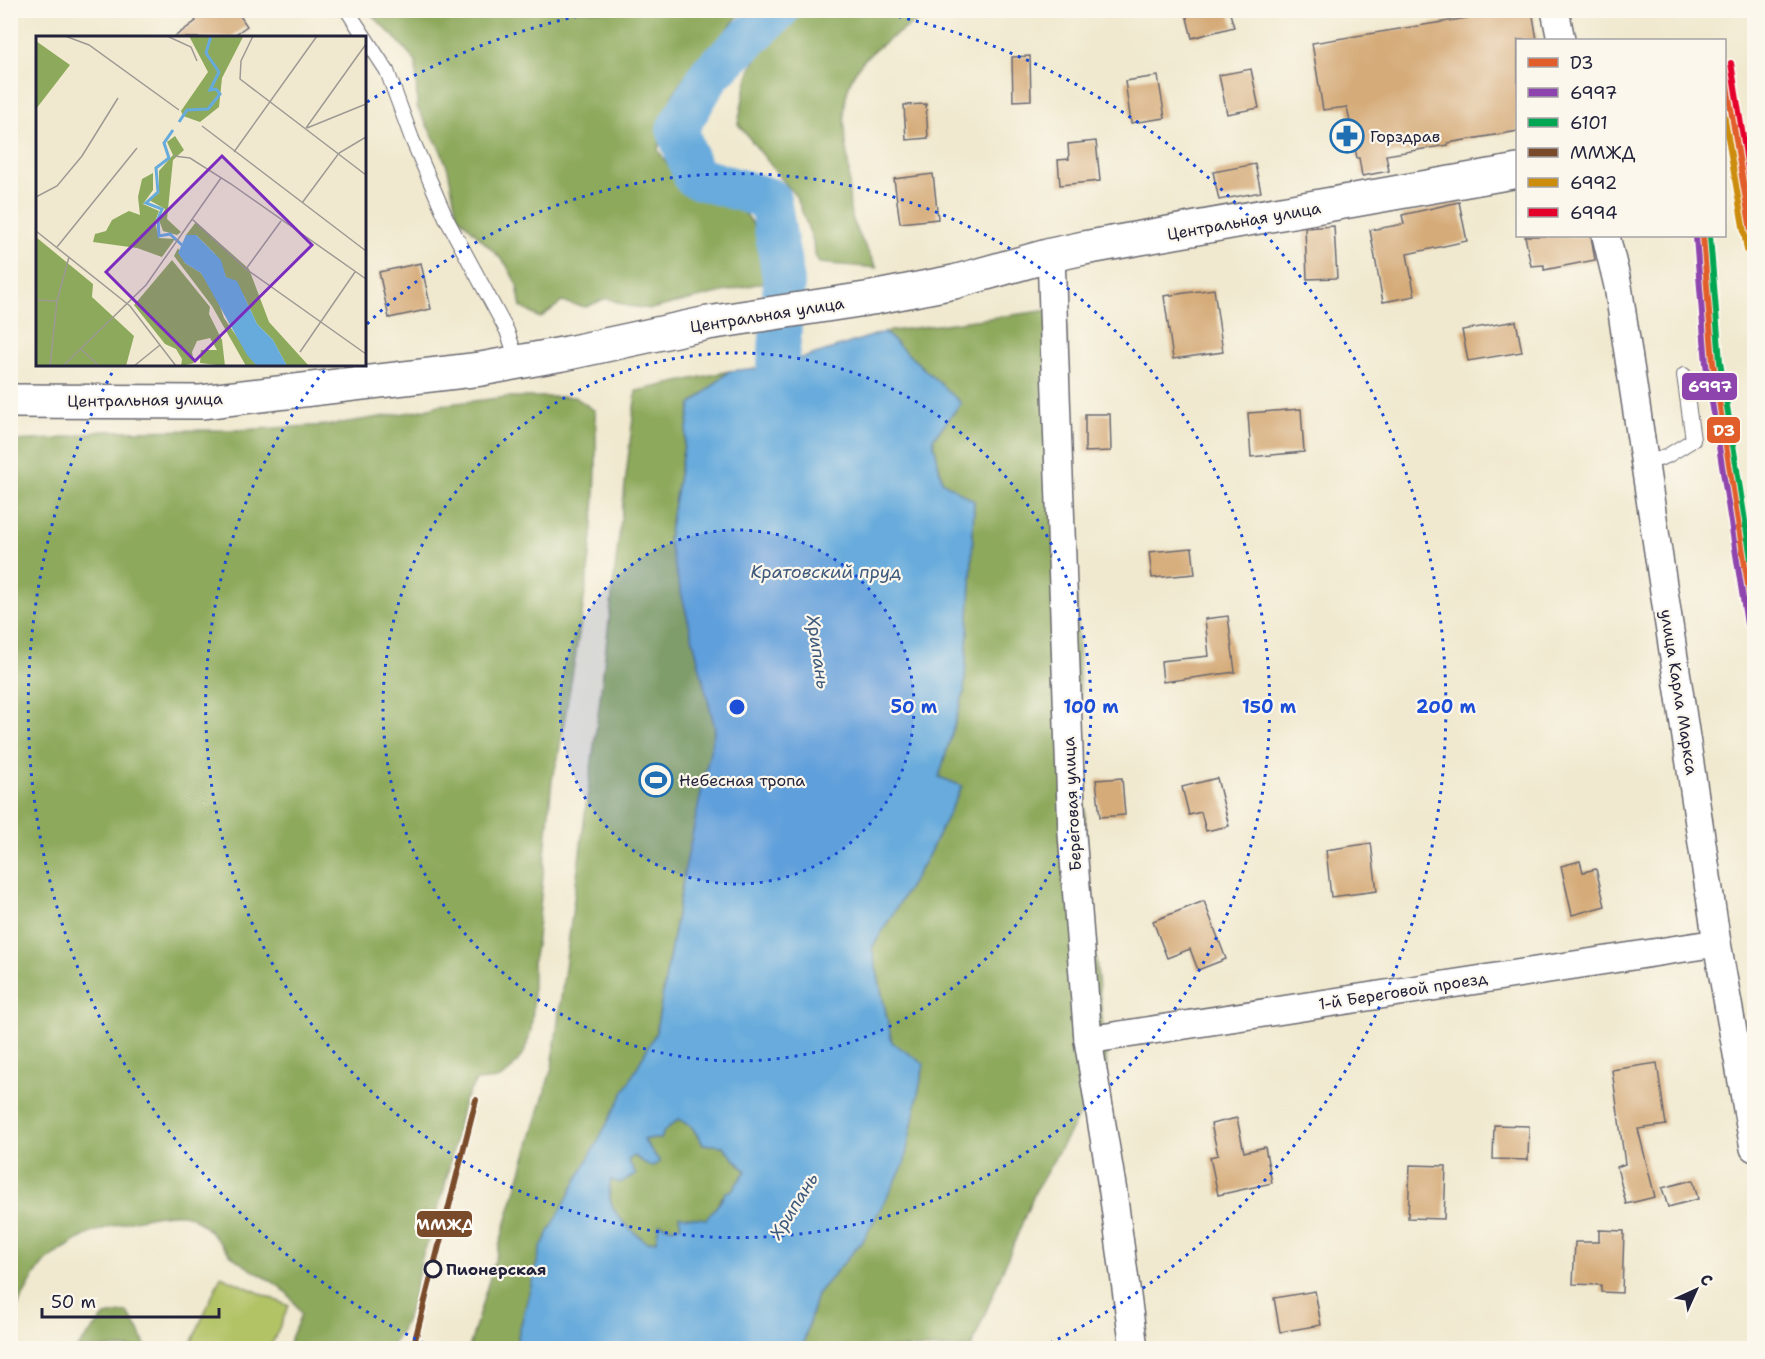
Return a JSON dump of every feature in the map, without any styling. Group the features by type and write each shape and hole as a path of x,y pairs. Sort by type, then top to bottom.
{"street":[{"path":"1555,10 1561,39"},
{"name":"Центральная улица","path":"10,401 201,402 469,370 708,323 872,298 954,282 1051,255 1516,171"},
{"name":"улица Карла Маркса","path":"1606,237 1618,286 1717,943 1755,1148"},
{"name":"Береговая улица","path":"1051,255 1072,834 1088,1040 1113,1192 1134,1348"},
{"name":"1-й Береговой проезд","path":"1088,1040 1717,943"}],"lane":[{"path":"347,10 364,36"},
{"path":"366,39 387,71 412,139 446,218 507,331 518,362"},
{"path":"1645,464 1667,456 1694,440 1684,375"}],"green space":[{"path":"368,11 742,11 716,44 685,76 673,94 658,150 687,193 730,205 746,214 761,242 774,280 651,309 628,306 607,298 586,307 562,302 540,318 521,307 517,285 506,264 457,215 448,169 417,107 416,62"},
{"path":"842,11 933,11 894,36 866,58 852,78 847,91 844,118 850,209 862,242 877,268 819,263 797,198 738,124 751,69 769,38 793,13 818,14"},
{"path":"1065,308 1087,873 1107,1067 1034,1194 971,1348 802,1348 817,1294 864,1239 892,1042 872,948 928,856 962,786 939,777 964,692 974,502 942,481 933,439 961,403 884,332"},
{"path":"729,371 691,405 668,539 715,728 685,869 656,1032 542,1247 515,1348 469,1348 552,1067 598,715 636,391"},
{"path":"507,397 575,397 595,411 595,498 591,542 573,672 552,780 533,962 531,1031 524,1053 510,1071 499,1079 476,1081 464,1101 444,1189 404,1324 391,1348 287,1348 301,1314 294,1302 280,1287 237,1260 197,1220 181,1214 152,1216 119,1224 72,1243 43,1264 11,1319 11,441 57,439 102,431 236,430 329,425 418,411 440,405"},
{"path":"679,1119 692,1127 703,1144 724,1146 746,1171 732,1191 722,1197 706,1219 679,1217 681,1225 674,1228 660,1224 656,1241 646,1242 624,1223 613,1208 609,1190 611,1180 636,1174 627,1160 634,1156 651,1166 660,1162 643,1139 661,1139 664,1131"},
{"path":"221,1276 289,1306 270,1348 189,1348"},
{"path":"127,1312 140,1332 146,1348 77,1348 105,1316"}],"water":[{"name":"Кратовский пруд","path":"884,332 961,403 933,439 942,481 974,501 964,692 939,777 962,786 928,856 872,948 892,1042 924,1064 904,1165 864,1239 817,1294 802,1348 515,1348 541,1247 656,1032 685,869 715,728 668,539 691,405 729,371 778,366","holes":["679,1119 692,1127 703,1144 724,1146 746,1171 732,1190 726,1192 706,1219 679,1216 681,1225 674,1228 659,1224 656,1241 646,1242 624,1223 613,1208 609,1190 611,1180 620,1183 636,1174 628,1160 634,1156 651,1167 660,1162 643,1139 661,1139 664,1131"]}],"building":[{"path":"189,10 236,10 247,26 233,36 176,36 196,21"},
{"path":"1185,10 1229,10 1234,27 1192,38"},
{"path":"1517,10 1532,10 1537,39 1516,39 1516,131 1386,155 1389,171 1362,176 1347,107 1323,110 1312,43"},
{"path":"1030,56 1031,100 1013,101 1012,57"},
{"path":"1251,69 1259,108 1227,114 1219,75"},
{"path":"1158,76 1165,118 1131,123 1125,81"},
{"path":"926,104 928,138 906,140 904,105"},
{"path":"1096,141 1100,181 1060,185 1058,160 1069,159 1068,144"},
{"path":"1255,164 1261,192 1219,200 1213,172"},
{"path":"933,174 938,219 900,223 894,179"},
{"path":"1459,202 1467,241 1407,254 1415,296 1383,302 1370,230 1404,224 1402,215"},
{"path":"1334,226 1337,278 1307,279 1305,228"},
{"path":"1525,237 1591,237 1595,260 1544,270 1544,265 1531,266"},
{"path":"421,263 431,309 389,318 379,272"},
{"path":"1214,289 1223,352 1173,359 1164,296"},
{"path":"1516,321 1522,352 1468,361 1462,330"},
{"path":"1301,409 1304,452 1251,457 1248,413"},
{"path":"1085,414 1110,414 1111,451 1085,452"},
{"path":"1192,548 1195,574 1152,578 1149,552"},
{"path":"1228,616 1235,672 1163,682 1161,661 1209,656 1205,619"},
{"path":"1122,778 1125,815 1100,817 1096,780"},
{"path":"1217,778 1229,826 1206,831 1201,812 1189,815 1182,787"},
{"path":"1371,843 1377,891 1331,897 1326,850"},
{"path":"1580,861 1583,872 1596,869 1605,906 1572,915 1561,866"},
{"path":"1204,901 1226,959 1198,970 1190,949 1167,958 1153,921"},
{"path":"1657,1063 1666,1125 1638,1129 1655,1197 1626,1204 1617,1167 1625,1164 1612,1070"},
{"path":"1237,1118 1244,1152 1265,1147 1272,1183 1218,1195 1210,1157 1218,1155 1211,1124"},
{"path":"1494,1125 1529,1126 1528,1160 1493,1159"},
{"path":"1410,1165 1446,1166 1444,1219 1408,1218"},
{"path":"1693,1180 1698,1199 1668,1207 1662,1188"},
{"path":"1599,1230 1624,1231 1622,1293 1601,1292 1601,1285 1573,1284 1575,1242 1599,1242"},
{"path":"1315,1291 1321,1325 1280,1332 1274,1298"}],"waterway":[{"name":"Хрипань","path":"778,10 710,74 677,129 694,177 770,199 784,283 778,366 786,423"}],"transit line":[{"name":"6994","path":"1731,63 1754,205"},
{"name":"D3","path":"1726,79 1754,249"},
{"name":"6992","path":"1726,126 1747,250"},
{"name":"6997","path":"1696,237 1706,364 1747,624"},
{"name":"D3","path":"1703,237 1713,363 1754,623"},
{"name":"6101","path":"1710,237 1720,362 1754,578"},
{"name":"ММЖД","path":"413,1348 476,1100"}],"place":[{"name":"Горздрав","path":"1347,136"},
{"name":"Небесная тропа","path":"656,780"},
{"name":"Пионерская","path":"433,1269"}]}
